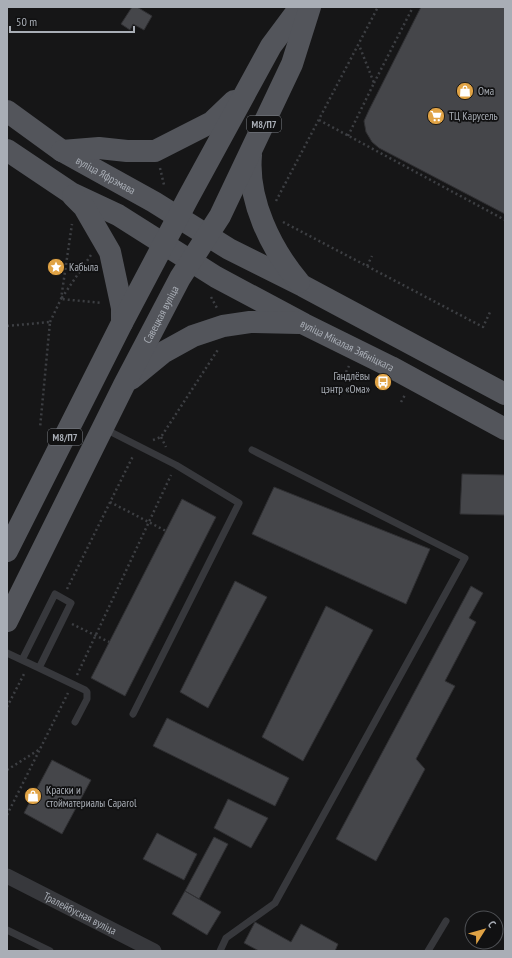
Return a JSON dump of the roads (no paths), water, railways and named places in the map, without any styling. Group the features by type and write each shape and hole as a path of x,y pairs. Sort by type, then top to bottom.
{"main road":[{"name":"М8/П7","path":"7,551 122,323 178,217 271,46 300,7"},
{"name":"Савецкая вуліца","path":"7,621 124,385 180,278 220,216 292,64 310,7"},
{"path":"62,151 99,148 127,151 155,151 212,122 254,79"},
{"name":"вуліца Яфрэмава","path":"7,111 62,151 154,202 208,236"},
{"path":"7,150 70,194 84,206 110,252 122,308 122,323"},
{"path":"251,152 250,164 255,197 268,236 289,271 303,286"},
{"path":"70,194 118,215 191,261"},
{"path":"208,236 229,249 303,286 505,394"},
{"name":"вуліца Мікалая Зябніцкага","path":"191,261 216,277 304,324 391,367 505,429"},
{"path":"124,385 164,352 193,336 223,326 250,322 304,324"}],"street":[{"name":"Тралейбусная вуліца","path":"7,876 154,951"}],"lane":[{"path":"103,428 176,465 239,502 133,714"},
{"path":"220,951 226,938 274,903 465,558 252,450"},
{"path":"22,660 55,594 71,603 39,668"},
{"path":"7,653 85,690 87,695 75,722"},
{"path":"428,951 446,921"},
{"path":"7,930 50,951"}],"place":[{"name":"Ома","path":"465,91"},
{"name":"ТЦ Карусель","path":"436,116"},
{"name":"Кабыла","path":"56,267"},
{"name":"Гандлёвы цэнтр «Ома»","path":"383,382"},
{"name":"Краски и стойматериалы Сaparol","path":"33,796"}]}
